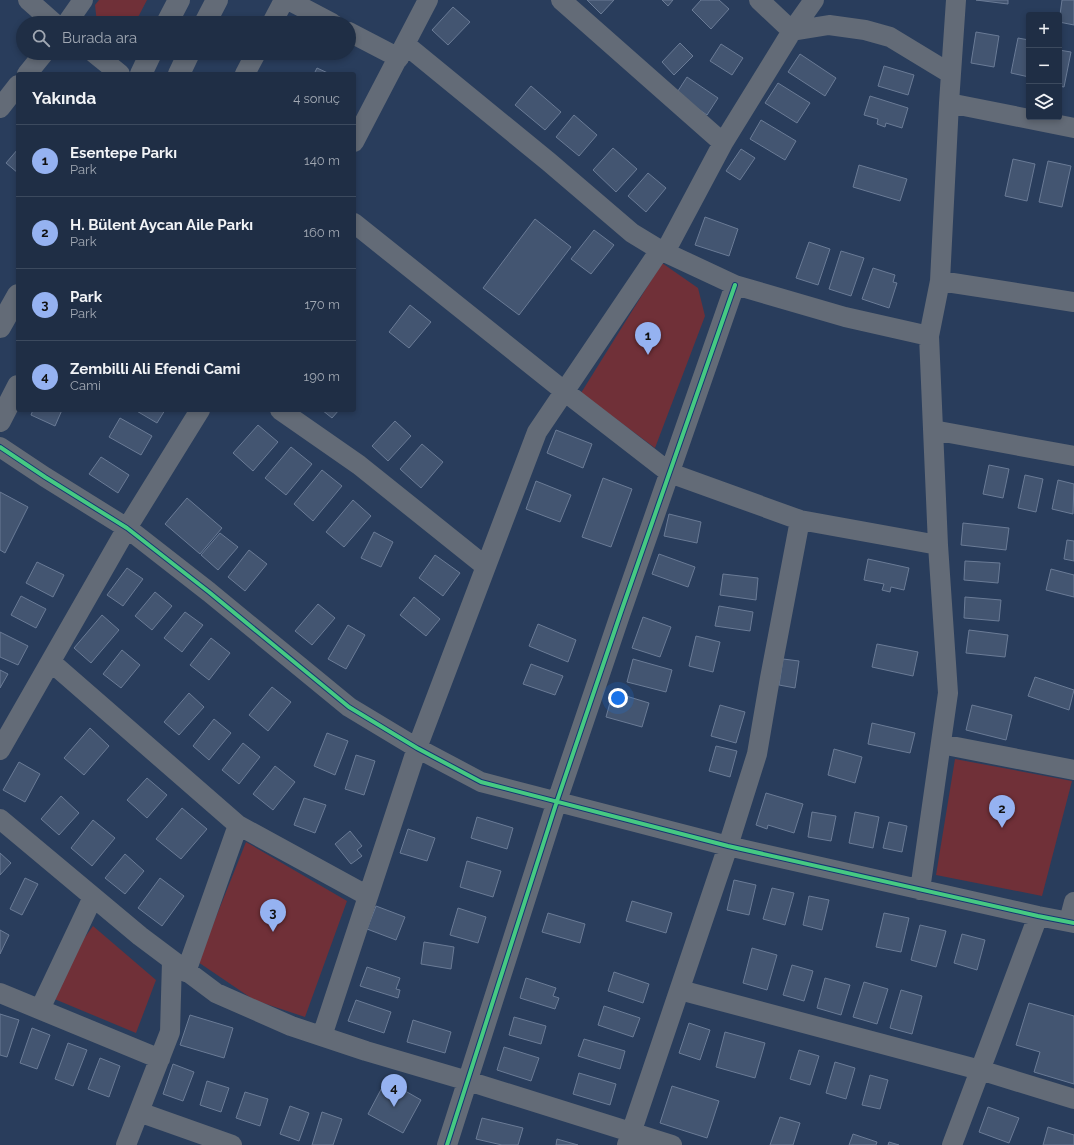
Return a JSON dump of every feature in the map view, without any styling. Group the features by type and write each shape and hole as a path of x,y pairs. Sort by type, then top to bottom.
{"street":[{"path":"28,0 46,16"},
{"path":"72,16 83,0"},
{"path":"171,16 179,0"},
{"path":"209,16 217,0"},
{"path":"276,16 284,0"},
{"path":"288,0 319,16"},
{"path":"356,138 428,0"},
{"path":"561,0 723,143"},
{"path":"759,0 792,31"},
{"path":"322,1036 416,748 538,432 564,391 663,251 723,143 792,31 814,0"},
{"path":"920,890 948,693 938,545 929,336 940,281 956,0"},
{"path":"792,31 829,25 865,30 890,37 951,74"},
{"path":"356,35 402,51 550,162 632,233 663,251 735,286 845,318 929,336"},
{"path":"29,72 38,60"},
{"path":"103,60 118,72"},
{"path":"142,72 148,60"},
{"path":"180,72 186,60"},
{"path":"245,72 252,60"},
{"path":"0,108 16,88"},
{"path":"949,103 1074,128"},
{"path":"356,225 564,391 670,473 800,520 938,545"},
{"path":"940,281 1074,302"},
{"path":"447,1145 558,801 735,286"},
{"path":"0,327 16,299"},
{"path":"0,421 16,390"},
{"path":"0,750 5,729 51,662 127,528 199,412"},
{"path":"283,412 359,465 485,566"},
{"path":"933,430 1074,456"},
{"path":"0,447 127,528 209,592 349,707 416,748 481,782 728,846 920,890 1038,916 1072,915"},
{"path":"630,1138 728,846 757,754 800,520"},
{"path":"51,662 238,825 368,896"},
{"path":"941,744 1074,770"},
{"path":"0,819 93,897 179,966 216,993 291,1026 366,1052 468,1081 630,1138 672,1145"},
{"path":"126,1145 170,1032 179,966 238,825"},
{"path":"40,1009 93,897"},
{"path":"952,1145 1038,916"},
{"path":"680,990 980,1070 1074,1099"},
{"path":"0,993 160,1059"},
{"path":"140,1112 232,1145"}],"shaded area":[{"path":"99,0 147,0 139,16 96,16 95,5"},
{"path":"662,263 698,288 705,316 655,448 581,393"},
{"path":"955,759 1072,781 1042,896 936,875"},
{"path":"246,842 347,901 305,1017 254,1000 198,962"},
{"path":"93,926 156,980 136,1033 52,998 75,951"}],"building":[{"path":"587,0 614,0 601,14"},
{"path":"662,0 673,0 668,6"},
{"path":"701,0 719,0 729,9 711,29 692,10"},
{"path":"976,0 1008,0 1008,4"},
{"path":"1062,0 1074,0 1074,25 1062,23 1062,12 1060,12"},
{"path":"453,7 470,22 448,45 432,30"},
{"path":"976,32 999,36 994,67 971,63"},
{"path":"1018,38 1026,39 1026,76 1011,73"},
{"path":"680,43 693,56 674,75 662,62"},
{"path":"721,44 743,58 732,75 710,61"},
{"path":"1062,50 1071,52 1064,87 1062,87"},
{"path":"800,54 836,78 825,96 788,72"},
{"path":"884,66 914,75 908,95 878,86"},
{"path":"317,68 326,72 315,72"},
{"path":"687,77 718,98 707,115 676,94"},
{"path":"778,83 810,103 797,123 765,103"},
{"path":"531,86 561,112 545,130 515,105"},
{"path":"870,96 908,108 902,128 886,123 885,127 877,124 878,119 864,115"},
{"path":"574,115 597,135 579,156 556,137"},
{"path":"761,120 796,141 785,160 750,139"},
{"path":"613,148 637,169 616,192 593,170"},
{"path":"741,149 755,158 740,180 726,171"},
{"path":"16,151 16,171 6,163"},
{"path":"1013,159 1035,164 1027,201 1005,196"},
{"path":"1048,161 1071,166 1062,207 1039,202"},
{"path":"859,165 907,179 900,201 853,187"},
{"path":"648,173 666,188 646,212 628,196"},
{"path":"705,217 738,229 729,256 695,245"},
{"path":"535,219 571,247 519,315 483,288"},
{"path":"594,230 614,245 591,274 571,259"},
{"path":"809,242 830,249 818,285 796,278"},
{"path":"841,251 864,258 851,296 829,289"},
{"path":"873,268 895,275 893,282 897,283 889,308 862,299"},
{"path":"410,305 431,322 409,348 389,332"},
{"path":"32,412 61,412 55,426 31,415"},
{"path":"138,412 164,412 157,423"},
{"path":"324,412 337,412 332,418"},
{"path":"120,418 152,436 141,455 109,437"},
{"path":"395,421 411,436 388,461 372,446"},
{"path":"258,425 278,442 253,471 233,453"},
{"path":"556,430 592,444 583,468 547,453"},
{"path":"422,444 443,462 421,488 400,469"},
{"path":"291,447 312,464 286,495 265,478"},
{"path":"101,457 129,475 118,493 89,474"},
{"path":"989,465 1009,469 1003,498 983,494"},
{"path":"322,470 342,486 313,521 294,504"},
{"path":"1025,475 1043,479 1036,512 1018,508"},
{"path":"603,478 632,489 611,547 582,537"},
{"path":"1058,480 1074,484 1073,514 1052,509"},
{"path":"536,481 571,495 560,522 526,509"},
{"path":"0,492 28,507 5,553 0,550"},
{"path":"187,498 222,528 200,554 165,524"},
{"path":"353,500 371,516 344,547 326,532"},
{"path":"669,514 701,522 697,543 664,536"},
{"path":"963,523 1009,528 1006,550 961,545"},
{"path":"374,532 393,542 381,567 361,558"},
{"path":"220,533 238,547 218,570 201,555"},
{"path":"1067,540 1074,541 1074,561 1064,559"},
{"path":"249,550 267,564 245,591 228,577"},
{"path":"659,554 695,567 688,587 652,574"},
{"path":"435,555 460,573 443,596 419,578"},
{"path":"868,559 909,568 904,590 891,587 890,592 882,590 884,584 864,580"},
{"path":"965,561 1000,563 998,583 964,580"},
{"path":"37,562 64,575 53,597 26,583"},
{"path":"127,568 143,579 123,606 107,595"},
{"path":"1051,569 1074,575 1074,597 1046,590"},
{"path":"723,574 758,578 756,600 720,595"},
{"path":"155,592 172,606 152,630 135,616"},
{"path":"21,596 46,609 36,628 11,615"},
{"path":"414,597 440,619 426,636 400,615"},
{"path":"965,597 1001,600 999,621 964,618"},
{"path":"318,604 335,618 312,645 295,631"},
{"path":"719,606 753,612 750,631 715,626"},
{"path":"185,612 203,625 182,652 164,638"},
{"path":"102,615 119,630 91,663 74,648"},
{"path":"643,617 671,627 660,657 632,648"},
{"path":"538,624 576,640 568,662 529,646"},
{"path":"348,625 365,635 346,669 328,659"},
{"path":"969,630 1008,635 1005,657 966,653"},
{"path":"0,632 28,646 18,665 0,657"},
{"path":"696,636 720,642 713,672 689,666"},
{"path":"211,638 230,653 209,680 190,665"},
{"path":"877,644 918,652 913,676 872,667"},
{"path":"122,650 140,665 121,688 103,674"},
{"path":"633,659 672,670 666,692 627,682"},
{"path":"783,659 799,661 795,688 779,685"},
{"path":"531,664 563,676 555,695 523,684"},
{"path":"0,670 8,674 0,688"},
{"path":"1035,677 1074,690 1069,710 1028,696"},
{"path":"272,687 291,702 268,731 249,715"},
{"path":"613,692 649,703 642,727 606,717"},
{"path":"189,693 204,707 179,735 164,722"},
{"path":"720,705 745,712 736,743 711,736"},
{"path":"972,705 1012,715 1006,740 966,730"},
{"path":"214,719 231,733 209,760 193,746"},
{"path":"872,723 915,733 910,753 868,744"},
{"path":"90,728 109,746 84,775 64,758"},
{"path":"327,733 348,741 335,775 314,766"},
{"path":"243,743 260,757 239,784 222,770"},
{"path":"716,746 737,751 730,777 709,771"},
{"path":"834,749 862,757 855,783 828,775"},
{"path":"356,755 375,761 364,795 345,789"},
{"path":"19,762 40,774 25,802 3,790"},
{"path":"275,766 295,782 273,810 253,794"},
{"path":"147,778 167,795 147,818 127,800"},
{"path":"766,793 803,804 794,833 768,825 767,829 756,825"},
{"path":"61,796 79,813 59,835 41,819"},
{"path":"304,798 326,805 315,833 294,825"},
{"path":"182,808 207,829 181,859 156,839"},
{"path":"812,812 836,816 831,841 808,837"},
{"path":"855,812 879,817 873,848 849,843"},
{"path":"477,817 513,828 507,849 471,838"},
{"path":"93,820 115,838 92,866 71,848"},
{"path":"889,822 907,826 902,852 883,848"},
{"path":"408,829 435,838 427,861 400,853"},
{"path":"350,831 362,846 357,850 362,856 351,864 335,844"},
{"path":"0,853 11,863 0,875"},
{"path":"125,854 144,871 125,894 105,878"},
{"path":"467,861 501,871 493,897 460,887"},
{"path":"25,878 38,884 22,915 10,909"},
{"path":"160,878 184,896 162,926 138,908"},
{"path":"734,880 756,885 749,915 727,910"},
{"path":"772,888 794,893 785,925 763,919"},
{"path":"809,896 829,900 822,930 803,925"},
{"path":"632,901 672,913 666,933 626,921"},
{"path":"376,906 405,917 396,940 367,929"},
{"path":"458,908 486,917 478,943 450,935"},
{"path":"548,913 585,924 580,943 542,932"},
{"path":"884,913 909,918 901,952 876,947"},
{"path":"920,925 946,931 936,967 911,960"},
{"path":"0,930 9,935 0,954"},
{"path":"962,934 985,940 977,970 954,963"},
{"path":"424,942 454,947 451,969 421,964"},
{"path":"752,948 777,955 767,990 743,983"},
{"path":"792,965 813,971 804,1001 783,995"},
{"path":"367,967 400,978 396,989 400,990 398,998 360,986"},
{"path":"614,972 649,984 643,1003 608,991"},
{"path":"526,978 556,988 553,996 559,998 555,1009 520,998"},
{"path":"825,978 850,985 841,1015 817,1008"},
{"path":"864,982 888,989 877,1024 853,1017"},
{"path":"901,990 922,996 912,1034 890,1028"},
{"path":"356,1000 391,1012 384,1033 348,1021"},
{"path":"1029,1003 1074,1016 1074,1084 1034,1072 1040,1052 1016,1045"},
{"path":"604,1006 640,1018 633,1037 598,1025"},
{"path":"0,1014 19,1020 7,1057 0,1055"},
{"path":"190,1015 233,1028 224,1058 180,1045"},
{"path":"514,1017 546,1026 541,1044 509,1035"},
{"path":"413,1020 451,1032 445,1053 407,1042"},
{"path":"689,1023 710,1030 700,1060 679,1053"},
{"path":"32,1028 50,1035 37,1069 20,1063"},
{"path":"725,1032 765,1043 755,1078 716,1067"},
{"path":"584,1039 625,1051 620,1069 578,1056"},
{"path":"68,1043 87,1050 73,1086 55,1079"},
{"path":"504,1047 539,1058 531,1081 497,1070"},
{"path":"799,1050 819,1056 810,1085 790,1079"},
{"path":"100,1058 120,1066 109,1097 88,1089"},
{"path":"835,1062 855,1068 846,1099 826,1093"},
{"path":"173,1064 194,1072 183,1101 163,1094"},
{"path":"579,1073 616,1084 610,1105 573,1094"},
{"path":"870,1075 888,1080 880,1109 862,1105"},
{"path":"386,1080 421,1100 403,1133 368,1114"},
{"path":"207,1081 229,1088 221,1112 200,1105"},
{"path":"672,1086 719,1101 707,1138 660,1123"},
{"path":"245,1092 268,1099 260,1126 236,1118"},
{"path":"290,1106 309,1113 299,1141 280,1134"},
{"path":"988,1107 1019,1118 1009,1143 979,1132"},
{"path":"322,1112 342,1119 333,1145 312,1145"},
{"path":"780,1117 800,1123 793,1145 770,1145"},
{"path":"482,1118 523,1128 518,1145 502,1145 476,1139"},
{"path":"1048,1127 1074,1135 1074,1145 1043,1145"},
{"path":"853,1134 877,1142 876,1145 849,1145"},
{"path":"557,1139 578,1145 556,1145"},
{"path":"889,1142 899,1145 888,1145"}],"cycle path":[{"path":"447,1145 557,801 735,285"},
{"path":"0,447 127,528 209,592 349,707 417,748 481,782 728,846 1074,923"}],"place":[{"name":"Esentepe Parkı","path":"648,355"},
{"name":"H. Bülent Aycan Aile Parkı","path":"1002,828"},
{"name":"Park","path":"273,932"},
{"name":"Zembilli Ali Efendi Cami","path":"394,1107"}]}
